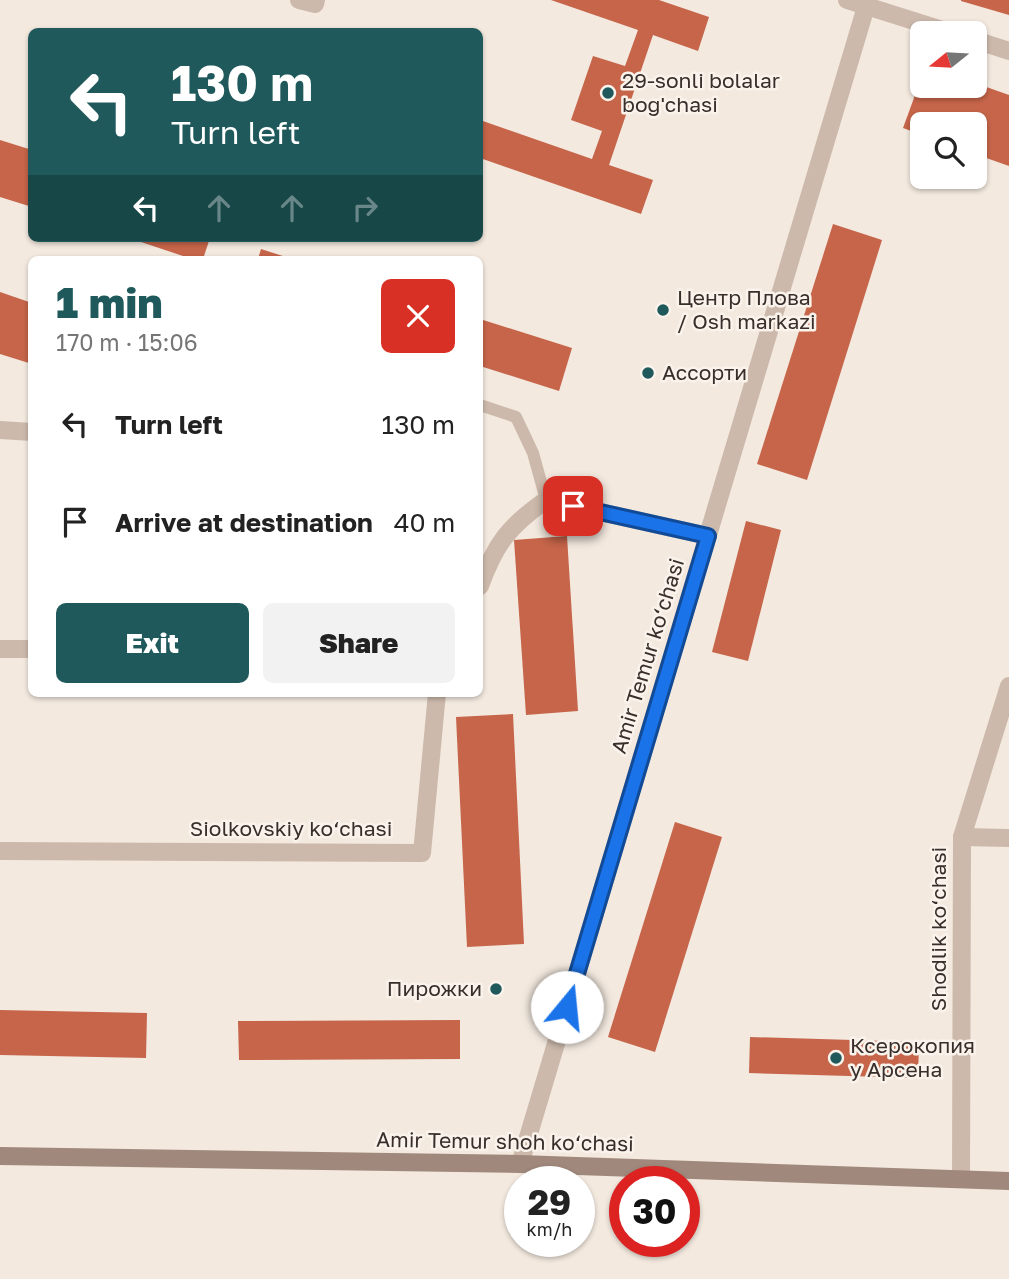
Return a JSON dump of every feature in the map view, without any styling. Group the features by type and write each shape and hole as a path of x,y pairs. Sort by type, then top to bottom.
{"main road":[{"name":"Amir Temur shoh ko‘chasi","path":"0,1156 520,1164 1009,1181"}],"street":[{"path":"299,0 315,4 316,0"},
{"path":"847,0 867,3 917,21"},
{"name":"Amir Temur ko‘chasi","path":"520,1164 867,3"},
{"path":"987,44 1009,51"},
{"path":"0,430 28,432"},
{"path":"483,577 492,551 509,529 546,500 708,536"},
{"path":"0,649 28,649"},
{"name":"Shodlik ko‘chasi","path":"961,1179 962,837 1009,686"},
{"name":"Siolkovskiy ko‘chasi","path":"0,850 422,853 437,697"},
{"path":"962,837 1009,838"}],"lane":[{"path":"483,406 516,417 533,453 546,500"}],"building":[{"path":"551,0 659,0 709,17 698,51 653,35 609,165 653,180 641,214 483,159 483,121 592,159 602,131 571,120 593,56 625,66 638,30"},
{"path":"961,0 1009,0 1009,15 961,1"},
{"path":"987,87 1009,95 1009,166 987,158 987,112 910,112 910,131 903,128 914,98 987,98"},
{"path":"0,140 28,149 28,206 0,197"},
{"path":"833,224 882,240 807,480 757,464"},
{"path":"141,242 209,242 204,256 183,256"},
{"path":"261,249 283,256 259,256"},
{"path":"0,292 28,302 28,363 0,354"},
{"path":"483,320 572,348 559,391 483,367"},
{"path":"746,521 781,530 748,661 712,652"},
{"path":"567,536 578,711 526,715 514,540"},
{"path":"513,714 524,944 467,947 456,717"},
{"path":"675,822 722,837 655,1052 608,1037"},
{"path":"0,1010 147,1013 146,1058 0,1055"},
{"path":"460,1020 460,1059 239,1060 238,1021"},
{"path":"750,1037 919,1042 918,1078 749,1073"}],"place":[{"name":"29-sonli bolalar bog'chasi","path":"608,93"},
{"name":"Центр Плова / Osh markazi","path":"663,310"},
{"name":"Ассорти","path":"648,373"},
{"name":"Пирожки","path":"496,989"},
{"name":"Ксерокопия у Арсена","path":"836,1058"}],"route":[{"path":"567,1007 708,536 573,506"}]}
